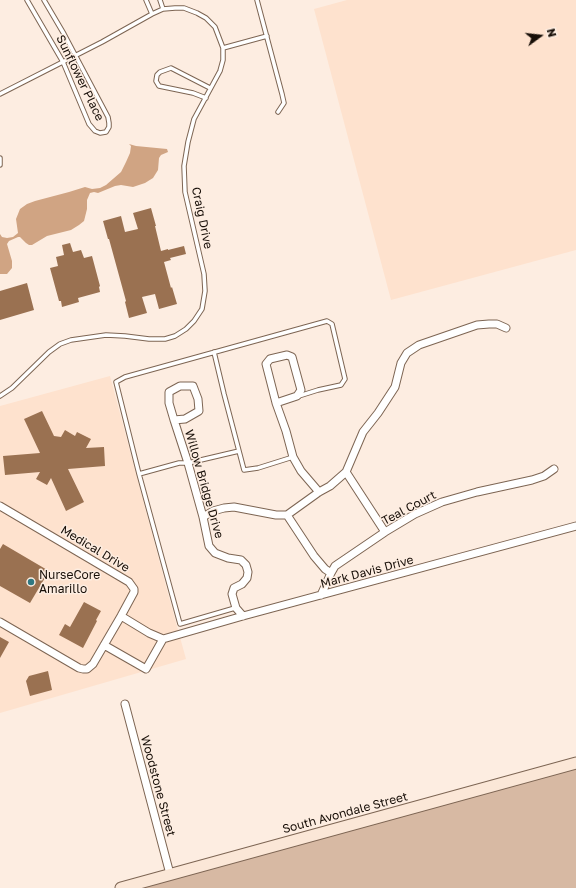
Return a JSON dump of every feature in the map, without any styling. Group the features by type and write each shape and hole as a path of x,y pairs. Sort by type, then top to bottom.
{"street":[{"path":"203,517 213,511 234,507 287,516 319,492 330,486 346,472 363,432 378,413 395,387 401,363 407,353 419,345 477,326 497,324 506,328"},
{"path":"276,403 297,396 301,390 292,357 287,355 270,359 266,364 276,403 293,457 301,471 319,492"},
{"name":"Willow Bridge Drive","path":"174,420 185,419 199,411 198,400 193,386 180,386 169,392 170,403 174,420 203,517 209,546 215,554 241,560 246,565 248,572 247,578 242,584 234,588 232,594 236,608"},
{"name":"Teal Court","path":"321,596 335,566 415,514 442,502 477,492 532,480 544,476 554,469"},
{"path":"346,472 386,532"},
{"name":"Medical Drive","path":"0,506 129,582 134,589 134,592 122,616 93,664 90,667 83,669 0,622"},
{"path":"287,516 324,569 331,573"},
{"name":"Mark Davis Drive","path":"164,639 243,616 576,526"},
{"path":"236,608 243,616"},
{"path":"104,645 146,669 164,639 148,633 122,616"},
{"name":"Woodstone Street","path":"126,704 170,874"},
{"name":"South Avondale Street","path":"121,888 576,763"}],"lane":[{"name":"Sunflower Place","path":"27,0 63,62 89,124 95,131 100,133 106,132 109,127 108,117 44,0"},
{"path":"146,0 152,14"},
{"path":"160,0 163,9"},
{"path":"257,0 284,103 278,112"},
{"name":"Craig Drive","path":"0,94 163,9 184,8 206,18 215,27 223,48 223,60 220,71 194,119 184,166 185,192 204,274 205,291 202,309 194,321 186,329 175,336 164,339 106,335 71,340 60,344 49,352 12,388 0,396"},
{"path":"223,48 267,36"},
{"path":"206,98 159,86 156,81 157,75 160,72 171,68 210,88"},
{"path":"0,158 0,165"},
{"path":"236,608 180,624 139,474 116,382 125,377 327,321 332,324 345,379 341,385 297,396"},
{"path":"214,352 244,470 258,468 293,457"},
{"path":"139,474 179,462 188,463 239,451"}],"shaded area":[{"path":"347,0 576,0 576,250 391,300 314,9"},
{"path":"129,144 167,149 168,152 161,155 159,158 158,170 153,178 145,183 133,187 121,185 98,193 90,193 87,200 87,209 84,221 71,230 47,236 32,245 26,243 20,237 9,241 7,244 12,261 12,268 7,274 0,274 0,234 2,237 7,238 13,237 18,233 16,219 20,209 35,201 85,187 92,189 100,188 106,185 121,172 130,153 131,146"},
{"path":"110,376 186,659 0,713 0,406"},
{"path":"576,768 576,888 140,888"}],"building":[{"path":"151,208 161,251 184,246 186,254 170,258 171,260 164,262 177,304 159,309 155,294 142,297 147,313 129,318 126,301 103,221 121,216 125,232 138,229 133,213"},
{"path":"70,243 73,252 81,250 84,258 92,256 100,286 100,292 78,298 79,302 62,307 50,268 58,266 56,257 64,255 62,245"},
{"path":"27,283 34,310 0,320 0,291"},
{"path":"42,411 54,436 61,437 65,430 75,436 77,432 91,439 86,448 104,447 105,466 68,469 84,502 66,511 51,478 47,485 36,479 40,472 5,475 3,456 40,453 24,419"},
{"path":"3,544 49,571 30,603 0,586 0,549"},
{"path":"84,602 101,611 83,648 59,635 65,624 70,627"},
{"path":"0,637 9,642 0,658"},
{"path":"48,671 52,690 30,696 26,681 29,676"}],"place":[{"name":"NurseCore Amarillo","path":"31,582"}]}
